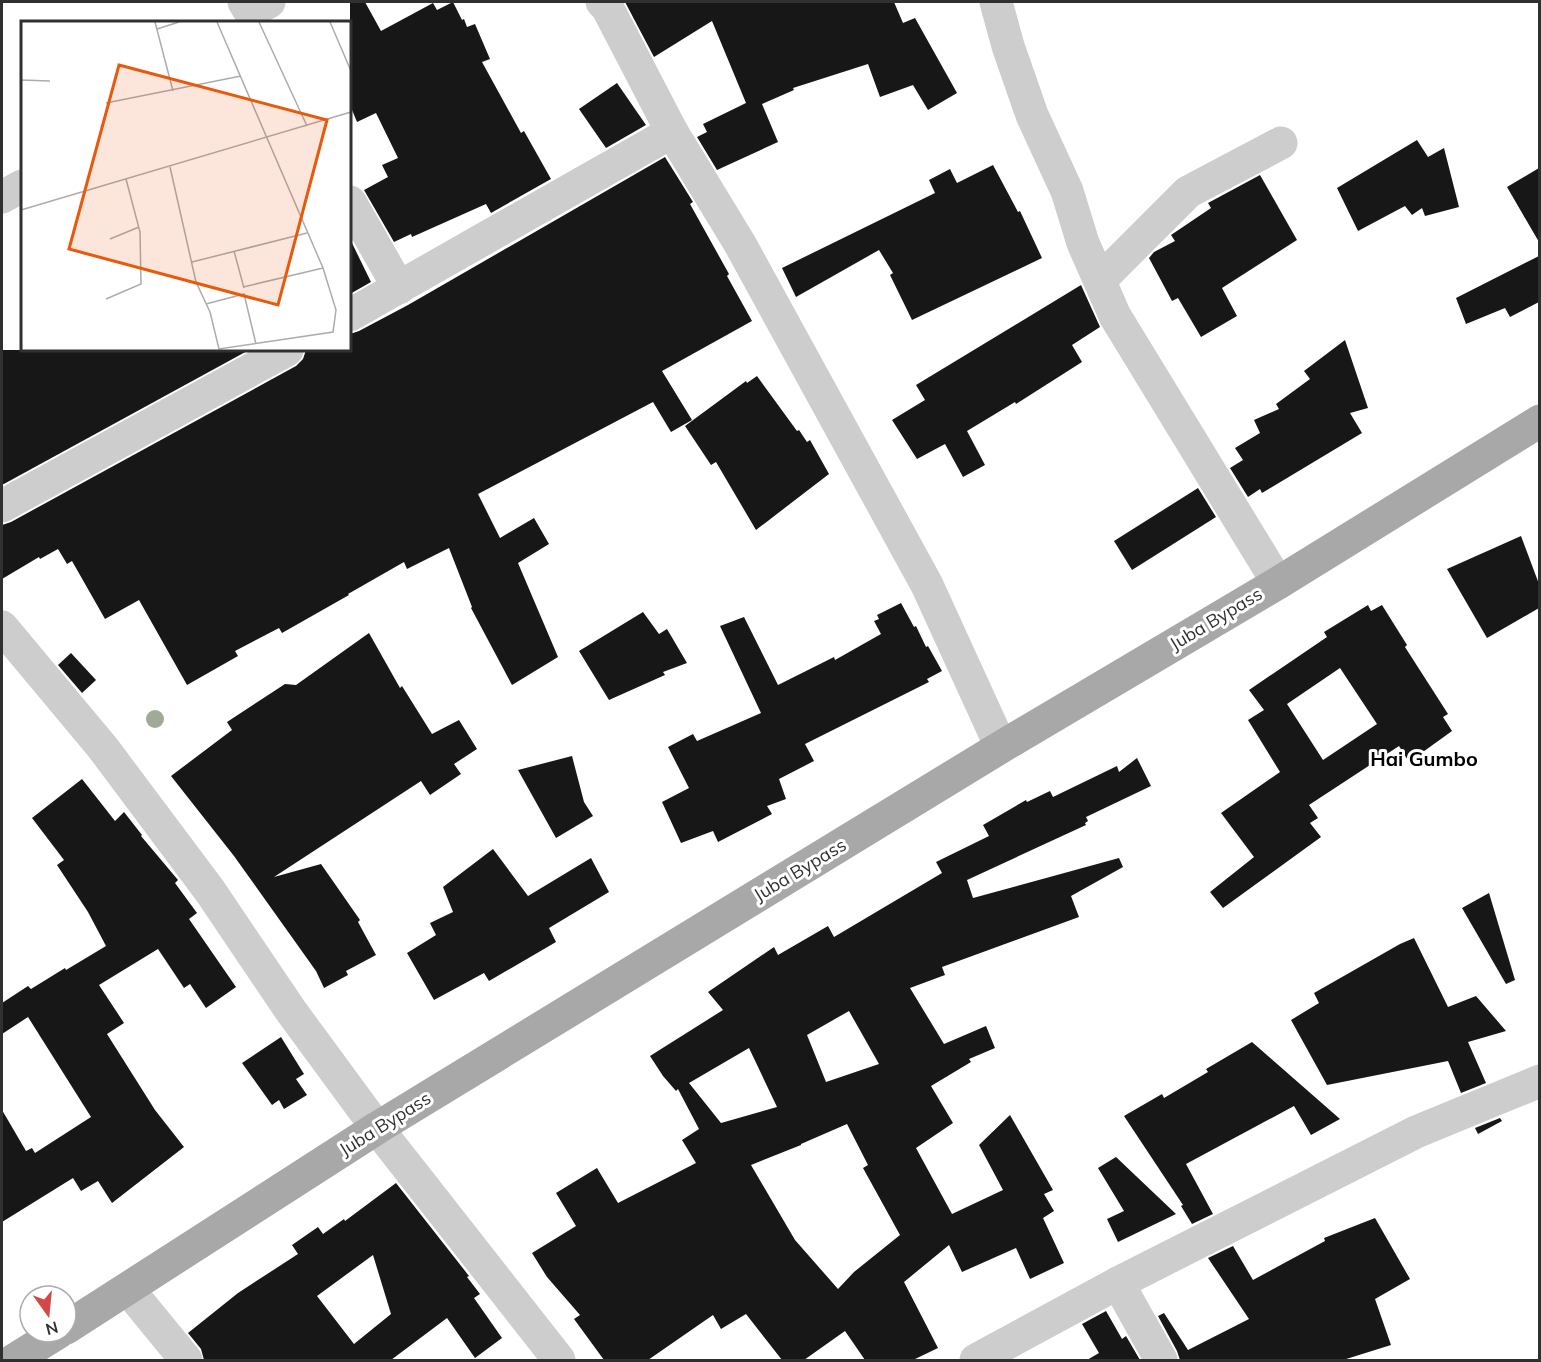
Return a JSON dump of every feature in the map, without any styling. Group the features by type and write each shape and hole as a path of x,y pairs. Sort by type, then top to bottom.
{"main road":[{"name":"Juba Bypass","path":"78,1320 377,1128 1001,747 1278,583 1539,421"},
{"path":"14,1360 40,1344"}],"street":[{"path":"602,2 607,7 672,132 740,244 927,585 1001,747"},
{"path":"996,2 1032,115 1067,191 1083,243 1115,316 1278,583"},
{"path":"351,314 672,132"},
{"path":"1100,280 1188,192 1281,143"},
{"path":"2,197 21,187"},
{"path":"351,204 399,288"},
{"path":"2,506 284,351"},
{"path":"2,627 110,757 210,891 291,1011 377,1128 560,1360"},
{"path":"976,1360 1118,1283 1416,1132 1539,1081"},
{"path":"1118,1283 1161,1360"},
{"path":"128,1289 186,1360"}],"building":[{"path":"350,2 365,2 381,31 433,3 437,10 453,2 467,27 475,24 490,59 482,62 521,133 524,131 551,179 491,213 486,204 412,237 411,234 394,242 364,190 388,177 382,165 398,158 376,113 357,122 351,107"},
{"path":"625,2 894,2 903,23 915,18 957,93 928,110 913,85 880,97 868,64 793,88 794,90 762,104 778,142 717,170 697,137 707,132 703,124 746,103 712,21 654,57"},
{"path":"617,83 646,125 606,148 579,109"},
{"path":"1417,140 1428,157 1444,148 1459,207 1425,216 1422,208 1412,215 1405,206 1358,231 1337,188"},
{"path":"665,157 693,202 690,204 752,321 662,371 692,420 671,432 653,402 478,494 500,538 534,518 549,544 518,563 558,657 512,685 471,608 449,548 407,569 404,562 282,633 279,628 235,651 238,656 187,685 139,600 105,619 72,561 67,564 58,549 40,559 39,557 2,579 2,525 296,366 303,359 306,351 351,351 351,334 408,305"},
{"path":"993,165 1018,212 1020,211 1042,258 912,320 890,275 893,273 879,250 796,297 782,268 935,193 929,180 950,169 957,183"},
{"path":"1539,168 1539,242 1507,187"},
{"path":"1260,175 1297,240 1222,288 1237,316 1201,337 1178,298 1172,301 1149,258 1154,252 1175,241 1171,235 1211,208 1208,203"},
{"path":"351,241 371,282 351,293"},
{"path":"1539,256 1539,302 1510,317 1505,308 1466,324 1456,298"},
{"path":"1081,285 1100,327 1072,345 1082,362 1016,404 1015,402 967,431 985,465 963,477 945,444 917,459 892,420 925,400 916,385"},
{"path":"1345,340 1368,408 1350,413 1362,433 1262,493 1260,489 1248,497 1230,468 1243,460 1235,448 1260,433 1254,420 1279,409 1276,404 1310,379 1304,371"},
{"path":"2,350 247,351 2,485"},
{"path":"757,376 797,431 799,430 807,442 810,440 829,474 756,530 716,462 711,465 685,426 746,381 747,383"},
{"path":"1198,488 1216,517 1132,570 1114,541"},
{"path":"1521,536 1539,584 1539,608 1487,638 1447,569"},
{"path":"901,603 942,671 927,679 929,682 805,744 814,761 779,779 786,799 767,806 772,814 718,842 713,831 681,843 662,802 689,788 668,747 693,734 697,741 761,713 720,626 744,617 778,685 834,657 835,660 881,634 874,621 879,619 877,615"},
{"path":"1368,605 1371,611 1382,605 1407,645 1405,647 1448,714 1443,717 1452,731 1409,762 1399,746 1309,805 1318,818 1310,823 1321,837 1223,908 1210,892 1254,857 1221,813 1280,772 1248,720 1264,710 1249,690 1327,637 1324,632","holes":["1340,668 1377,724 1323,760 1287,704"]},
{"path":"643,612 659,634 667,629 687,663 663,672 665,675 609,700 579,651"},
{"path":"369,633 400,688 402,686 432,734 459,720 477,749 454,764 461,774 430,795 421,781 274,877 321,864 360,920 358,922 376,955 346,971 348,975 324,988 316,971 234,856 171,776 232,730 227,722 285,684 296,685"},
{"path":"71,653 96,680 82,693 58,665"},
{"path":"572,756 584,802 593,816 556,838 518,770"},
{"path":"1137,758 1151,786 1086,817 1088,821 1086,825 967,880 973,898 1119,858 1123,867 1071,896 1079,917 942,967 945,975 910,988 944,1044 986,1026 995,1048 969,1059 971,1062 931,1086 953,1123 916,1148 952,1214 1003,1190 979,1145 1010,1115 1053,1190 1044,1194 1054,1211 1043,1218 1064,1263 1030,1279 1016,1248 962,1272 949,1245 904,1282 938,1348 913,1360 865,1360 845,1331 804,1360 782,1360 746,1314 721,1329 713,1315 648,1360 604,1360 574,1319 580,1315 547,1277 532,1253 576,1226 556,1193 597,1168 618,1203 696,1163 682,1140 699,1129 678,1089 676,1091 663,1076 650,1056 723,1010 708,992 774,947 778,955 828,926 834,937 942,873 936,862 989,836 983,825 1026,800 1027,802 1050,791 1053,797 1117,766 1119,772","holes":["849,1011 879,1064 826,1082 807,1035","749,1048 777,1107 721,1123 689,1083","847,1124 868,1165 863,1168 900,1235 854,1272 838,1289 795,1240 751,1165"]},
{"path":"82,779 115,821 124,812 178,880 175,883 197,913 189,919 236,987 206,1008 190,984 184,988 158,949 99,985 124,1023 107,1034 155,1110 184,1147 112,1203 98,1181 81,1191 73,1178 2,1222 2,1110 26,1151 32,1148 35,1153 91,1117 28,1017 2,1034 2,1003 28,986 31,989 106,946 88,912 57,865 64,860 32,818"},
{"path":"493,849 528,896 591,858 609,892 549,928 556,942 489,981 484,973 434,1000 407,953 436,935 430,923 453,912 443,887"},
{"path":"1489,893 1515,980 1506,984 1462,908"},
{"path":"1414,938 1448,1007 1476,996 1506,1031 1468,1042 1486,1083 1461,1093 1448,1061 1327,1085 1291,1020 1319,1003 1314,993"},
{"path":"281,1037 304,1074 296,1079 307,1095 284,1109 279,1100 272,1105 242,1063"},
{"path":"1252,1042 1340,1119 1311,1135 1294,1106 1186,1164 1213,1214 1192,1224 1181,1206 1183,1205 1124,1116 1162,1094 1164,1098 1208,1072 1206,1069"},
{"path":"1500,1118 1502,1121 1478,1134 1475,1128"},
{"path":"1116,1157 1176,1214 1118,1242 1107,1219 1124,1211 1098,1168"},
{"path":"396,1183 469,1276 467,1277 480,1294 474,1298 502,1338 475,1358 447,1318 391,1360 204,1360 201,1349 188,1333 238,1293 298,1254 292,1245 318,1227 323,1234 344,1219 345,1221","holes":["373,1255 391,1314 354,1344 317,1296"]},
{"path":"1375,1218 1410,1279 1375,1299 1391,1345 1343,1360 1180,1360 1158,1316 1164,1313 1188,1350 1249,1319 1208,1258 1233,1246 1253,1280 1325,1241 1324,1238"},
{"path":"1106,1311 1122,1339 1126,1336 1140,1360 1087,1360 1099,1353 1082,1324"}],"district":[{"name":"Hai Gumbo","path":"1424,759"}]}
